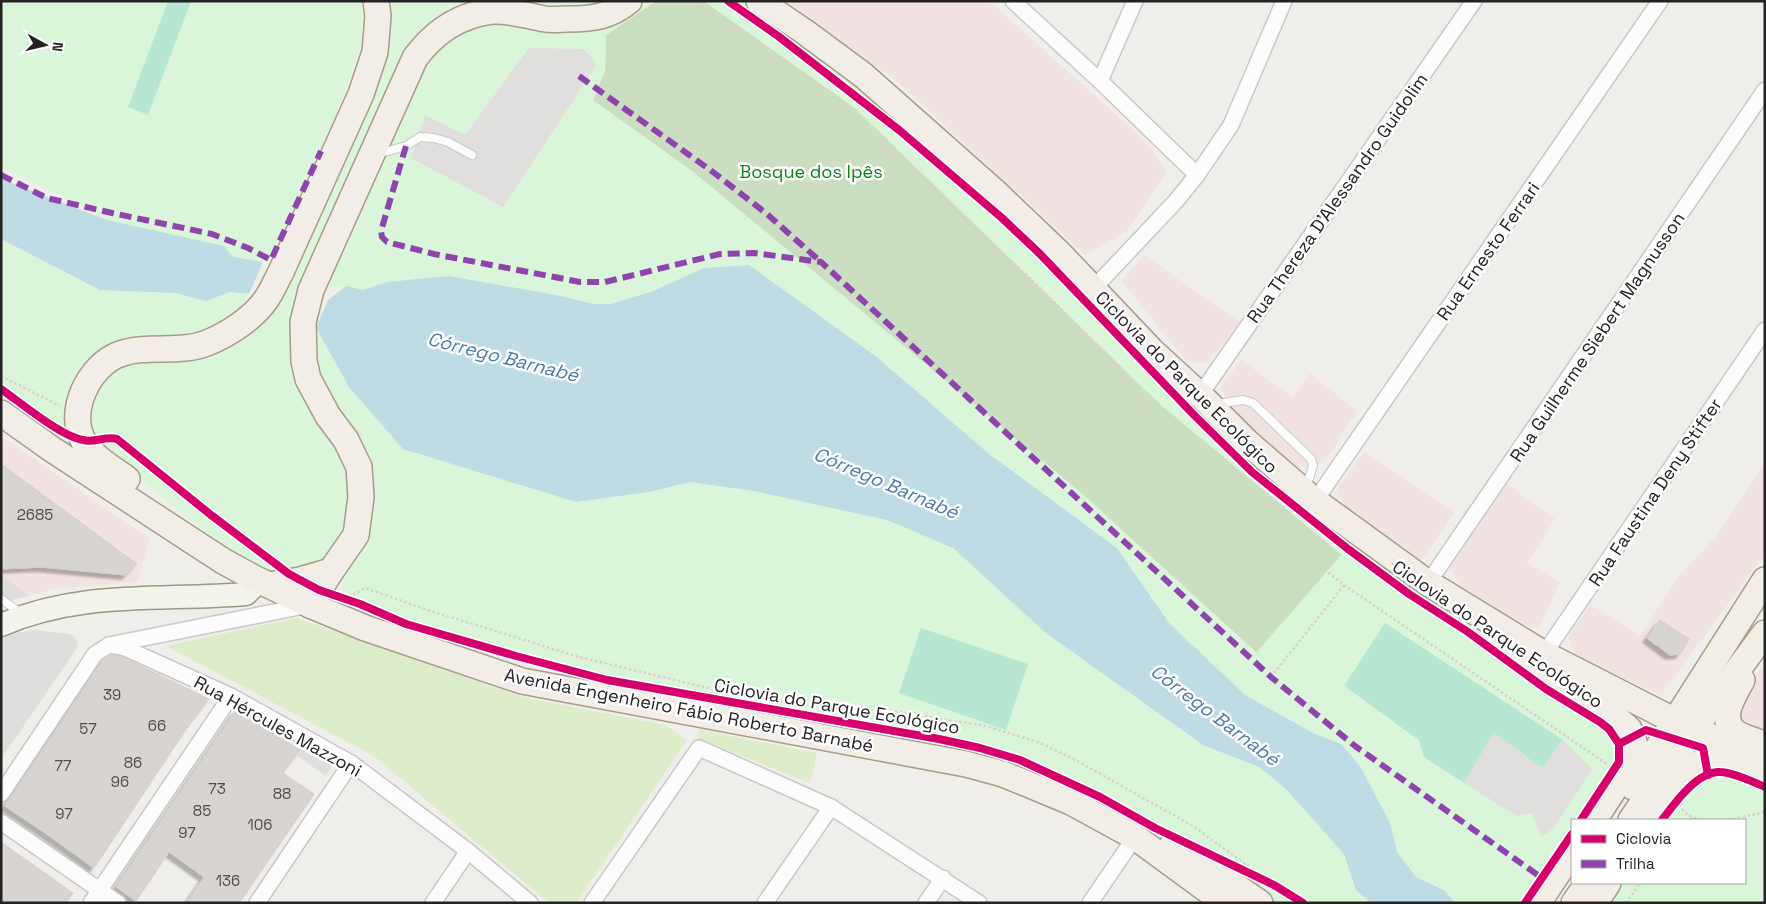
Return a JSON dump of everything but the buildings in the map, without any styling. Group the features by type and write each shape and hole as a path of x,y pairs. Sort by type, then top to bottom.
{"main road":[{"path":"146,510 133,483 92,453 84,441 78,426 78,407 85,388 93,374 101,366 119,354 134,350 192,347 206,343 221,336 250,316 265,301 284,265 361,94 375,52 378,16 376,1"},
{"path":"569,19 610,1"},
{"path":"1,625 24,615 74,603 118,598 213,597 246,594 261,581 300,580 320,588 356,535 362,497 359,467 346,440 328,416 308,379 304,361 303,322 311,290 415,58 428,41 440,31 454,22 473,15 492,11 511,12 547,19 589,20 606,15 629,1"},
{"path":"759,1 805,32 870,82 994,191 1060,254 1152,351 1206,400 1247,442 1310,496 1428,583 1544,654 1684,725 1723,742 1765,756"},
{"name":"Avenida Engenheiro Fábio Roberto Barnabé","path":"1,413 53,450 223,561 261,581 320,588 365,628 522,681 966,764 1004,774 1071,802 1135,837 1225,903"},
{"path":"1632,819 1765,580"},
{"path":"1486,620 1502,646 1620,721 1629,729 1635,746 1634,759 1595,819"},
{"path":"1611,819 1660,746 1684,725 1759,641"},
{"path":"1759,641 1728,705 1728,714 1729,725 1736,733 1765,745"},
{"path":"1653,819 1689,769 1706,762 1720,760 1765,775"},
{"path":"1135,837 1160,843 1183,852 1267,894"},
{"path":"1538,903 1571,854"},
{"path":"1554,903 1571,878"},
{"path":"1574,903 1587,884"},
{"path":"1595,903 1607,884"}],"street":[{"path":"1013,1 1100,81 1197,175"},
{"path":"1100,81 1135,1"},
{"path":"1093,289 1176,201 1197,175 1231,125 1284,1"},
{"name":"Rua Thereza D'Alessandro Guidolim","path":"1206,400 1474,1"},
{"name":"Rua Ernesto Ferrari","path":"1310,496 1660,1"},
{"name":"Rua Guilherme Siebert Magnusson","path":"1428,583 1765,90"},
{"name":"Rua Faustina Deny Stifter","path":"1544,654 1765,330"},
{"path":"1,794 95,654 109,645 221,623 320,588"},
{"path":"213,597 221,623"},
{"name":"Rua Hércules Mazzoni","path":"109,645 125,648 231,696 351,763 468,851 530,903"},
{"path":"91,903 231,696"},
{"path":"592,903 699,748 831,807 979,903"},
{"path":"258,903 351,763"},
{"path":"765,903 831,807"},
{"path":"1,822 118,903"},
{"path":"1090,903 1135,837"},
{"path":"433,903 468,851"},
{"path":"926,903 943,878"}],"lane":[{"path":"370,155 406,146 420,137 448,142 472,155"},
{"path":"1,599 24,615"}],"path":[{"path":"693,1 834,107 928,186 1034,282 1120,367 1157,435 1344,585 1615,769"},
{"path":"1,376 62,407"},
{"path":"1271,677 1344,585"},
{"path":"320,588 343,599 360,604"},
{"path":"343,599 365,588 434,612 579,657 716,690 777,701 894,712 954,721 982,726 1038,742 1072,758 1193,826 1267,894"},
{"path":"1681,802 1684,812 1695,819"},
{"path":"1733,819 1765,812"},
{"path":"1231,864 1267,894"},
{"path":"1626,903 1639,884"},
{"path":"1267,894 1282,890"}],"shaded area":[{"path":"778,1 989,1 1148,143 1167,172 1126,232 1085,255 892,77"},
{"path":"529,48 584,49 597,64 503,207 411,158 425,115 465,135"},
{"path":"1144,255 1240,322 1207,363 1187,362 1122,281"},
{"path":"1241,360 1293,397 1309,373 1357,411 1325,462 1295,468 1252,431 1220,388"},
{"path":"1,436 150,539 137,582 52,589 30,596 1,575"},
{"path":"1364,452 1454,512 1421,561 1347,512 1336,490"},
{"path":"1765,462 1765,554 1661,695 1575,656 1568,637 1591,605 1640,636 1680,575 1715,537"},
{"path":"1506,483 1555,519 1527,563 1560,582 1539,630 1520,623 1459,584 1450,568"},
{"path":"1,575 30,596 1,603"},
{"path":"35,630 74,636 78,643 77,648 1,759 1,639 16,633"},
{"path":"1765,662 1765,734 1742,727 1737,703"},
{"path":"1494,733 1542,768 1563,740 1592,769 1553,829 1541,837 1532,813 1517,816 1464,783"},
{"path":"303,745 333,765 326,776 296,755"}],"green space":[{"path":"1,1 361,1 363,18 360,52 331,126 268,262 233,258 224,246 107,220 63,196 1,167"},
{"path":"168,1 191,1 148,115 128,107"},
{"path":"387,1 599,1 574,8 438,20 293,314 346,459 353,497 347,527 330,556 310,571 289,574 257,567 224,547 148,486 97,440 90,422 91,409 95,393 103,382 122,366 139,361 188,362 223,352 245,338 267,318 288,287 376,88"},
{"path":"640,1 656,1 606,35 605,71 593,100 692,171 1079,491 1256,653 1342,554 1161,405 855,108 704,1 744,1 840,71 992,197 1197,406 1347,541 1408,582 1617,731 1626,750 1588,819 1571,819 1571,843 1530,903 1455,903 1444,889 1416,877 1397,852 1390,823 1360,766 1341,744 1315,734 1245,695 1169,623 1117,548 989,454 878,358 749,265 704,268 651,292 610,304 593,304 561,296 413,281 387,282 363,290 346,286 325,288 426,61 449,37 476,25"},
{"name":"Bosque dos Ipês","path":"656,1 704,1 855,108 1161,405 1342,555 1257,653 1079,491 692,171 592,100 605,71 606,35"},
{"path":"1,239 100,290 175,293 206,301 230,292 249,294 239,310 201,331 159,336 137,334 106,344 79,368 66,403 66,442 1,395"},
{"path":"316,328 349,387 575,502 649,492 690,482 754,491 888,520 953,548 1047,634 1202,745 1259,767 1286,789 1344,854 1356,890 1371,903 1269,903 1153,835 1114,807 1025,766 972,750 718,704 550,671 403,629 344,609 342,577 363,537 371,503 323,388 315,360"},
{"path":"297,618 522,697 665,725 687,740 576,903 549,903 374,756 166,646"},
{"path":"1385,623 1563,740 1542,768 1494,733 1464,783 1424,757 1419,740 1344,686"},
{"path":"921,628 1028,664 1006,730 899,693"},
{"path":"699,730 817,753 810,783 697,738"},
{"path":"1709,770 1765,781 1765,903 1600,903 1613,884 1746,884 1746,819 1658,819 1674,795"}],"water":[{"path":"1,179 107,220 224,246 233,257 263,262 249,294 230,292 206,301 175,293 100,290 1,239"},
{"name":"Córrego Barnabé","path":"749,265 878,358 989,454 1117,548 1169,623 1245,695 1315,734 1341,744 1360,766 1390,823 1397,852 1416,877 1444,890 1455,903 1371,903 1356,890 1344,854 1286,789 1259,767 1203,745 1047,634 953,548 887,520 754,491 690,482 649,492 576,502 403,449 349,387 316,328 328,300 346,286 363,290 387,282 449,276 561,296 593,304 610,304 651,292 704,268"}],"marked path":[{"path":"579,76 713,172 767,214 821,262"},
{"path":"406,146 381,231 382,237 387,242 434,254 580,282 605,282 720,254 754,253 821,262 1271,677 1355,746 1542,878"},
{"path":"1,175 47,198 212,234 248,248 271,260 321,151"}],"cycle path":[{"name":"Ciclovia do Parque Ecológico","path":"728,1 778,36 899,130 1002,218 1040,254 1194,415 1252,472 1348,549 1409,594 1468,632 1546,689 1609,729 1619,744 1619,762 1582,819"},
{"name":"Ciclovia do Parque Ecológico","path":"1,389 53,426 74,438 88,441 108,438 117,439 211,515 289,574 319,590 360,604 406,624 607,680 939,739 980,748 1020,760 1100,797 1155,828 1274,885 1303,903"},
{"path":"1619,744 1646,730 1703,748 1708,775"},
{"path":"1663,819 1687,790 1711,773 1731,774 1765,787"},
{"path":"1525,903 1571,835"}]}
